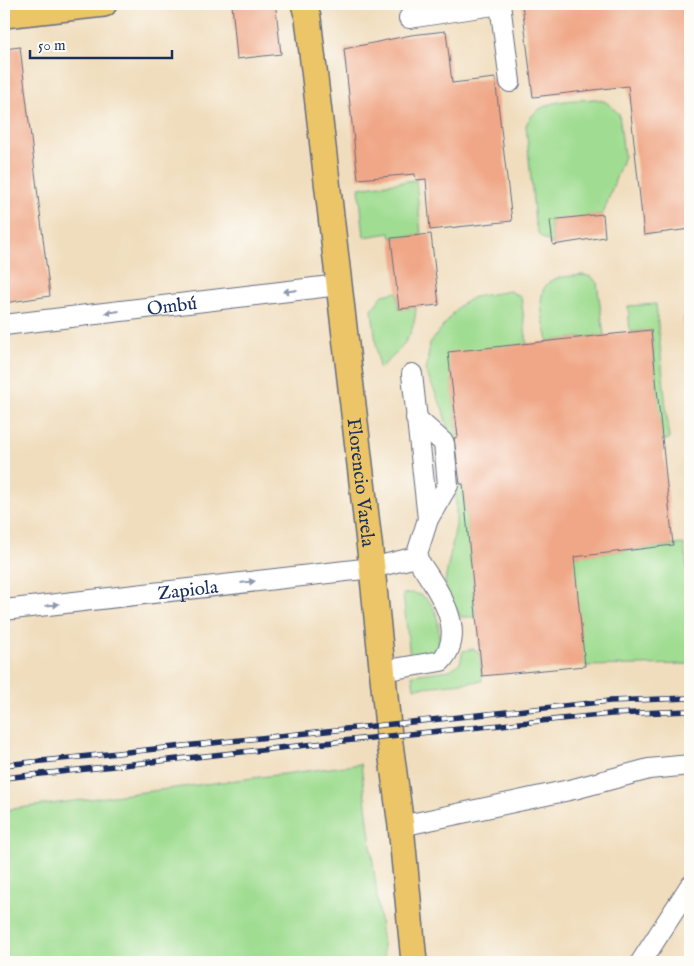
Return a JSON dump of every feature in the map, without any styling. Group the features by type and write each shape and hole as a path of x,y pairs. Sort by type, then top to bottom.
{"main road":[{"path":"4,15 104,4"},
{"name":"Florencio Varela","path":"304,4 308,18 372,568 414,962"}],"street":[{"path":"409,18 500,4 510,82"},
{"name":"Ombú","path":"4,325 339,285"},
{"path":"382,671 441,661 447,654 451,642 451,627 446,608 438,590 416,557 428,519 412,374"},
{"name":"Zapiola","path":"4,610 372,568 416,557"},
{"path":"401,826 574,790 650,769 690,765"},
{"path":"640,962 690,886"}],"green space":[{"path":"596,99 606,102 619,114 624,156 603,214 550,221 553,245 539,235 535,223 526,125 532,116 547,105 565,101"},
{"path":"416,180 421,235 391,238 390,233 364,237 359,188"},
{"path":"583,275 592,277 597,283 604,335 548,341 541,307 543,290 548,283 555,279"},
{"path":"510,291 521,297 527,344 449,353 458,437 450,438 443,410 426,372 430,343 459,306 474,297"},
{"path":"397,292 399,309 416,307 413,326 400,349 379,369 372,309 383,295"},
{"path":"656,304 669,439 662,441 651,330 630,332 628,306"},
{"path":"686,314 690,315 690,353 684,318"},
{"path":"463,484 472,568 684,544 690,593 690,664 585,666 473,580 476,617 461,617 446,591 445,581 456,525 456,485"},
{"path":"413,593 422,596 433,607 438,623 439,648 436,652 410,657 403,594"},
{"path":"474,649 480,654 482,681 414,688 412,675 450,670 460,663 463,651"},
{"path":"361,764 385,962 4,962 4,810"}],"building":[{"path":"232,4 271,4 276,9 281,54 237,59"},
{"path":"522,4 564,4 564,6 584,4 690,4 690,229 644,235 628,86 533,97"},
{"path":"446,31 452,83 495,78 512,221 430,230 426,179 416,180 415,174 358,179 344,49 411,35"},
{"path":"20,47 50,296 4,303 4,49"},
{"path":"603,214 605,237 553,245 550,220"},
{"path":"431,234 439,305 399,309 391,238"},
{"path":"651,330 673,545 574,557 585,666 482,676 463,484 460,484 454,438 458,437 448,352"}],"railway":[{"path":"4,765 610,701 690,698"},
{"path":"4,778 611,714 690,711"}]}
